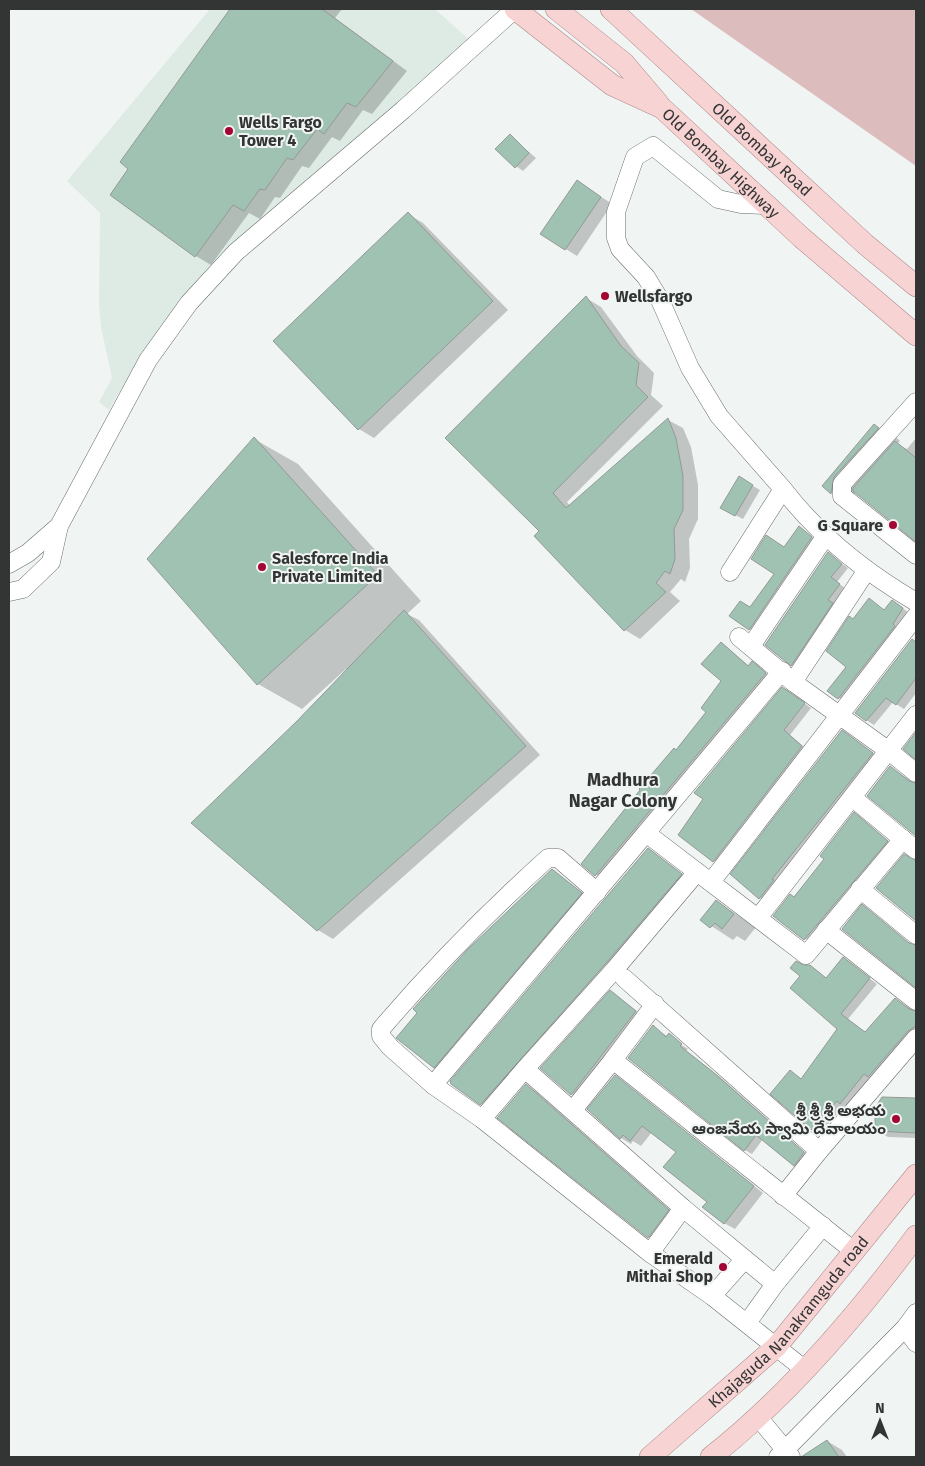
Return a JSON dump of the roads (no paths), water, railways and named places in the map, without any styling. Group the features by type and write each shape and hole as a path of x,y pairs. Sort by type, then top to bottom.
{"main road":[{"name":"Old Bombay Highway","path":"515,9 612,85 662,108 767,205 916,335"},
{"path":"556,9 624,63 662,108"},
{"name":"Old Bombay Road","path":"611,9 865,244 916,286"},
{"name":"Khajaguda Nanakramguda road","path":"650,1457 778,1346 916,1175"},
{"path":"711,1457 758,1416 804,1369 883,1281 916,1236"}],"street":[{"path":"9,592 23,589 47,568 54,556 59,526 148,360 189,303 236,252 403,110 515,9"},
{"path":"767,205 741,204 718,199 653,146 636,157 616,212 616,238 620,249 646,277 660,300 690,368 719,416 804,516 867,570 916,602"},
{"path":"916,402 842,484 842,496 916,555"},
{"path":"730,572 783,489"},
{"path":"9,564 28,553 59,526"},
{"path":"826,536 745,641 787,677 889,751 916,773"},
{"path":"433,1084 646,833 787,677 867,570"},
{"path":"482,1119 615,969 704,877 839,715 916,616"},
{"path":"758,918 916,715"},
{"path":"646,833 806,955 860,889 910,845 853,798"},
{"path":"597,892 558,858 548,858 470,930 416,987 381,1029 381,1036 390,1047 433,1084 482,1119 650,1253 712,1296 778,1346 804,1369"},
{"path":"860,889 916,935"},
{"path":"826,930 916,1001"},
{"path":"624,978 819,1151"},
{"path":"573,1110 614,1060 655,1004"},
{"path":"783,1196 916,1038"},
{"path":"614,1060 855,1252"},
{"path":"525,1069 683,1208 775,1284"},
{"path":"650,1253 683,1208"},
{"path":"747,1323 775,1284 823,1226"},
{"path":"712,1296 744,1260"},
{"path":"758,1416 785,1455 905,1328 916,1313"},
{"path":"905,1328 916,1344"}],"place":[{"name":"Wells Fargo Tower 4","path":"229,131"},
{"name":"Wellsfargo","path":"605,296"},
{"name":"G Square","path":"893,525"},
{"name":"Salesforce India Private Limited","path":"262,567"},
{"name":"శ్రీ శ్రీ శ్రీ అభయ ఆంజనేయ స్వామి దేవాలయం","path":"896,1119"},
{"name":"Emerald Mithai Shop","path":"723,1267"}],"district":[{"name":"Madhura Nagar Colony","path":"623,790"}]}
